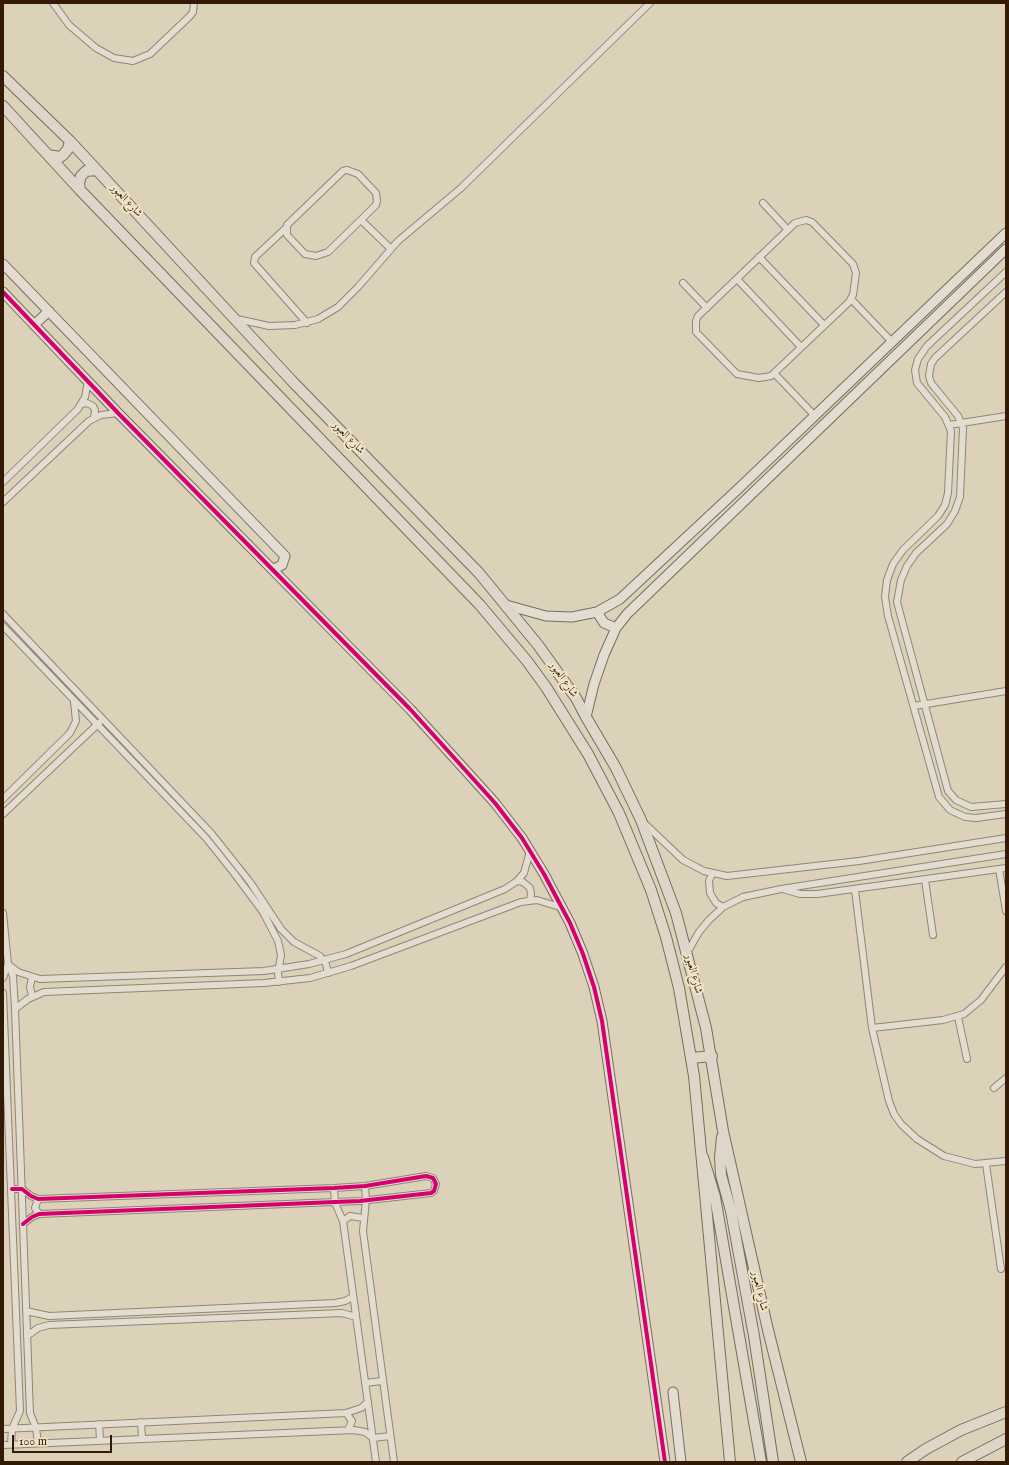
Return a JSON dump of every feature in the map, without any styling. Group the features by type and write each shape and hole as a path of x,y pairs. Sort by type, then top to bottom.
{"main road":[{"name":"شارع العبور","path":"3,76 70,141 292,381 479,574 506,604 557,671 616,768 641,820 666,882 687,953 712,1056 723,1131 768,1330 801,1462"},
{"name":"شارع العبور","path":"3,106 80,190 480,605 527,661 546,687 588,754 613,800 635,849 650,890 668,944 679,988 691,1058 730,1462"},
{"path":"48,155 60,157 68,149 70,141"},
{"path":"80,190 79,183 81,176 86,171 97,170"},
{"path":"691,1058 712,1056"},
{"path":"723,1131 720,1153 721,1175 731,1211 754,1336 773,1462"},
{"path":"699,1148 714,1188 761,1462"},
{"path":"907,1462 926,1449 961,1430 1006,1412"},
{"path":"962,1462 1006,1439"}],"street":[{"path":"53,3 69,26 91,45 114,58 133,60 150,54 190,16 193,12 194,3"},
{"path":"234,318 269,326 286,326 307,323 318,319 338,307 358,287 390,249 461,188 650,3"},
{"path":"286,228 287,235 301,251 316,256 321,255 334,247 376,205 377,197 358,174 347,170 289,222 286,228 255,257 254,263 307,323"},
{"path":"763,203 788,230"},
{"path":"361,220 390,249"},
{"path":"800,221 812,222 853,264 856,273 851,299 774,373 767,377 759,378 737,374 731,370 696,332 696,321 707,308 788,230 800,221"},
{"path":"506,604 555,617 576,616 597,612 614,603 632,589 1006,233"},
{"path":"586,717 597,674 616,628 632,609 770,474 1006,249"},
{"path":"759,257 824,325"},
{"path":"3,264 285,556 282,565 274,569"},
{"path":"1006,272 927,346 918,359 915,370 917,383 945,417 952,437 948,493 945,505 934,520 898,557 890,572 886,588 888,616 914,706 935,787 942,802 955,813 970,818 1006,814"},
{"path":"737,279 801,347"},
{"path":"683,283 707,308"},
{"path":"3,292 118,413 274,569 410,710 481,787 509,820 530,850 563,908 585,960 602,1021 665,1462"},
{"path":"1006,292 935,358 930,368 929,380 932,387 956,413 962,423 964,434 958,504 947,524 911,559 901,580 898,596 900,617 944,780 952,796 961,803 971,807 1006,804"},
{"path":"851,299 892,342"},
{"path":"34,324 49,311"},
{"path":"774,373 814,415"},
{"path":"3,482 72,416 81,404 88,381"},
{"path":"81,404 88,403 93,406 95,410 94,418"},
{"path":"3,502 82,426 94,418 108,413 118,413"},
{"path":"949,425 1006,416"},
{"path":"255,550 259,546 271,542"},
{"path":"597,612 604,623 616,628"},
{"path":"3,614 180,800 231,857 288,937 324,960 328,973"},
{"path":"3,626 206,838 234,873 263,912 278,941 281,955 279,982"},
{"path":"914,706 1006,691"},
{"path":"3,798 70,733 74,727 76,714 73,700"},
{"path":"3,814 103,720"},
{"path":"174,805 180,800"},
{"path":"641,820 683,860 712,874 739,876 859,861 1006,838"},
{"path":"8,964 18,972 40,979 217,973 279,969 324,960 346,954 505,889 517,881 527,866 530,850"},
{"path":"687,953 704,926 723,907 743,897 781,889 1006,854"},
{"path":"781,889 811,895 1006,868"},
{"path":"999,869 1006,911"},
{"path":"712,874 709,881 710,893 716,903 723,907"},
{"path":"925,880 933,935"},
{"path":"517,881 523,882 530,888 532,894 530,900"},
{"path":"855,890 872,1028 889,1101 901,1124 920,1142 937,1153 959,1161 986,1164 1006,1162"},
{"path":"15,1009 32,996 44,992 279,982 328,973 530,900 545,902 563,908"},
{"path":"3,913 8,964 13,976 15,1009 30,1413 36,1428 38,1443"},
{"path":"278,941 288,937"},
{"path":"3,978 8,964"},
{"path":"872,1028 943,1020 958,1016 970,1010 981,1000 1006,967"},
{"path":"217,973 217,985"},
{"path":"165,975 166,986"},
{"path":"117,976 117,988"},
{"path":"32,977 30,987 32,996"},
{"path":"3,993 20,1410 12,1428 11,1444"},
{"path":"958,1016 967,1060"},
{"path":"994,1088 1006,1078"},
{"path":"986,1164 1002,1269"},
{"path":"12,1189 22,1189 38,1199 334,1188 365,1186 426,1176 433,1178 436,1184 434,1191 430,1193 366,1200 334,1203 39,1214 23,1224"},
{"path":"365,1186 366,1200 363,1218 363,1231 394,1462"},
{"path":"334,1188 334,1203 343,1221 376,1462"},
{"path":"38,1199 35,1208 39,1214"},
{"path":"343,1221 350,1216 363,1218"},
{"path":"26,1311 41,1315 215,1309 340,1303 353,1297"},
{"path":"340,1303 343,1308 342,1313"},
{"path":"215,1309 216,1318"},
{"path":"27,1336 42,1326 49,1325 342,1313 356,1317"},
{"path":"41,1315 42,1326"},
{"path":"365,1383 382,1381"},
{"path":"672,1392 682,1462"},
{"path":"3,1429 346,1413 361,1408 368,1402"},
{"path":"20,1410 24,1414 30,1413"},
{"path":"346,1413 352,1421 348,1430"},
{"path":"141,1422 142,1438"},
{"path":"99,1424 100,1440"},
{"path":"3,1445 348,1430 365,1432 373,1438 390,1436"},
{"path":"662,1441 671,1444 678,1439"}],"cycle path":[{"path":"3,292 118,413 410,709 495,803 522,838 544,874 570,923 583,954 594,987 602,1021 665,1462"},
{"path":"12,1189 22,1189 38,1199 334,1188 365,1186 426,1176 433,1178 436,1184 434,1191 431,1193 360,1201 39,1214 23,1224"}]}
